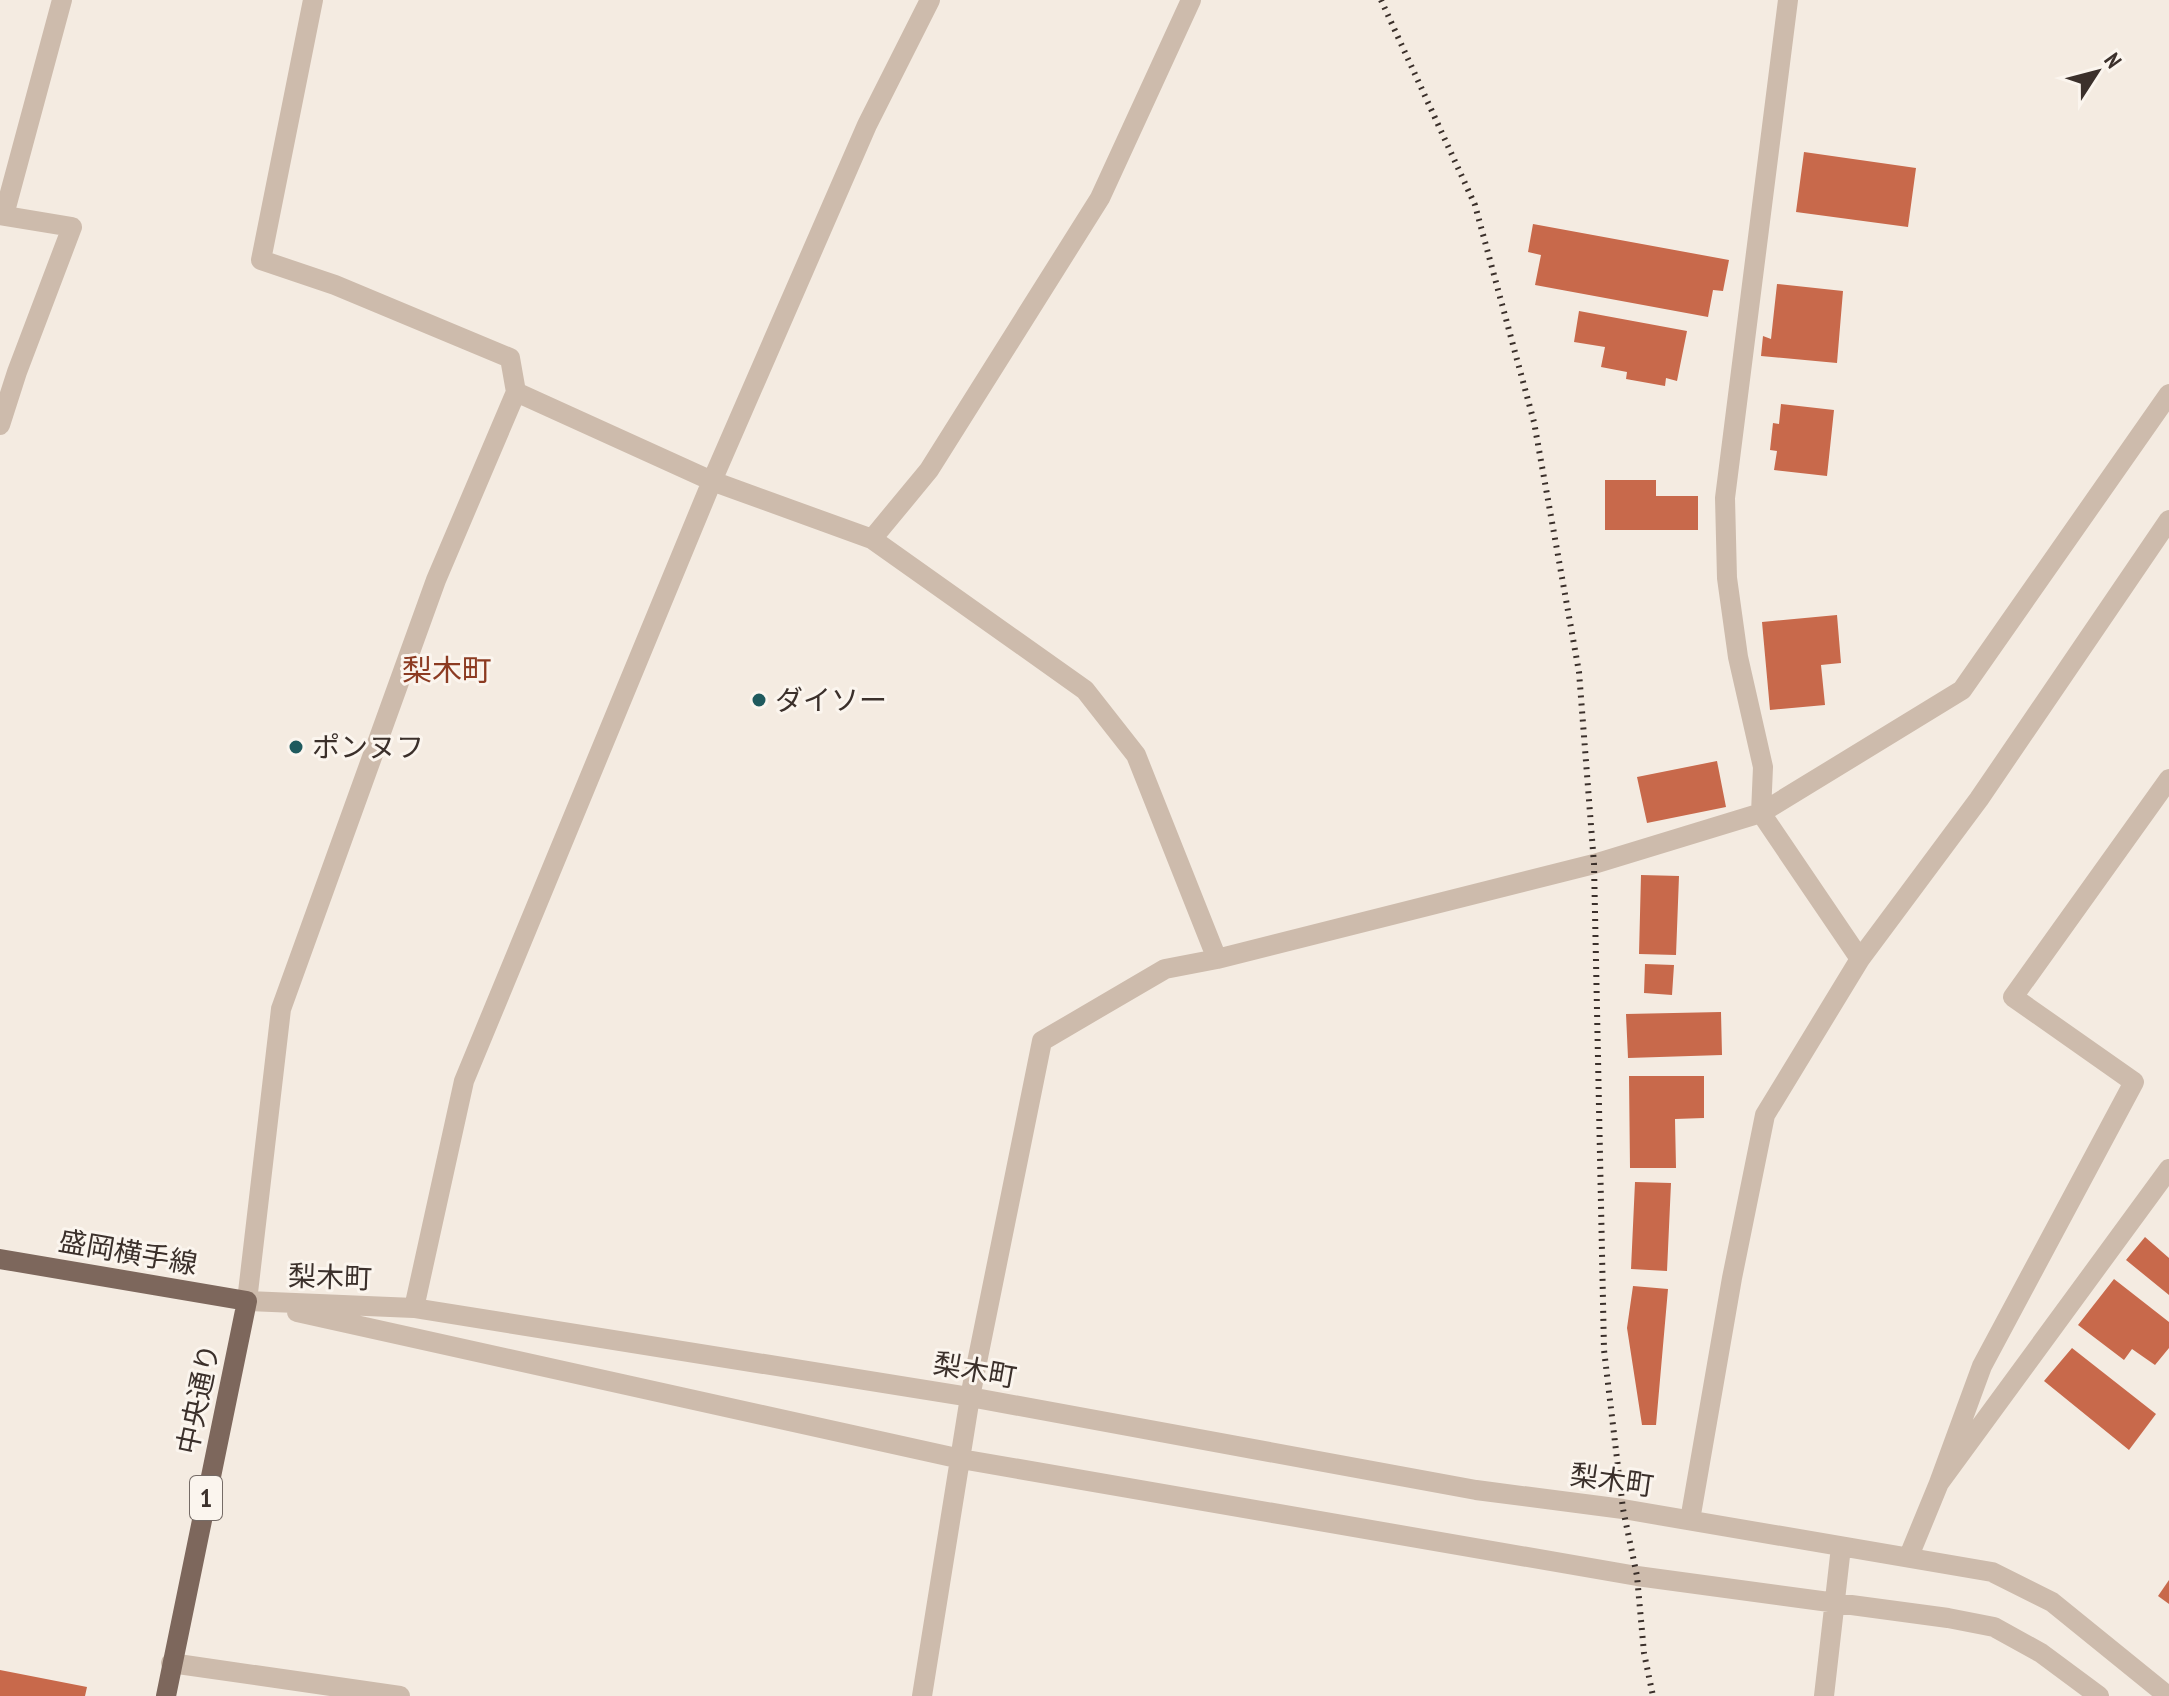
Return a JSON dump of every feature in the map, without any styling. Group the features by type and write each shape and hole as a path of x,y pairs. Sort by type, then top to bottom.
{"main road":[{"name":"盛岡横手線","path":"0,1259 247,1301"},
{"name":"中央通り","path":"166,1696 247,1301"}],"street":[{"path":"0,425 72,227 2,215 62,0"},
{"path":"313,0 261,260 335,285 510,358 516,392 436,580 281,1009 247,1301 961,1459 1621,1573 1994,1627 2041,1653 2099,1696"},
{"path":"414,1308 464,1081 712,481 867,125 930,0"},
{"path":"1788,0 1725,498 1727,578 1738,657 1763,767 1761,813 1860,959"},
{"path":"872,539 929,470 1100,198 1186,1"},
{"path":"516,392 712,481 872,539 1085,690 1136,755 1217,959"},
{"path":"922,1696 970,1397 1042,1041 1165,969 1217,959 1594,864 1761,813 1962,690 2169,394"},
{"path":"1690,1520 1732,1278 1765,1115 1860,959 1979,799 2169,520"},
{"path":"1909,1556 1982,1366 2134,1082 2013,997 2169,779"},
{"path":"1939,1483 2169,1169"},
{"name":"梨木町","path":"247,1301 414,1308 970,1397 1476,1490 1690,1520 1992,1572 2052,1602 2168,1696"},
{"path":"1824,1696 1841,1547"},
{"path":"171,1663 400,1696"}],"building":[{"path":"1804,152 1916,168 1908,227 1796,212"},
{"path":"1533,224 1729,260 1723,291 1713,290 1708,317 1535,285 1541,255 1528,252"},
{"path":"1777,284 1843,291 1837,363 1761,356 1763,336 1771,339"},
{"path":"1579,311 1687,331 1677,381 1666,378 1665,386 1626,379 1627,372 1601,367 1605,347 1574,342"},
{"path":"1781,404 1834,410 1827,476 1774,470 1777,451 1770,450 1773,423 1779,424"},
{"path":"1605,480 1656,480 1656,496 1698,496 1698,530 1605,530"},
{"path":"1837,615 1841,663 1821,665 1825,705 1770,710 1762,622"},
{"path":"1717,761 1726,807 1647,823 1637,777"},
{"path":"1641,875 1679,876 1676,955 1639,954"},
{"path":"1645,964 1674,965 1672,995 1644,993"},
{"path":"1721,1012 1722,1055 1628,1058 1626,1014"},
{"path":"1629,1076 1704,1076 1704,1118 1675,1119 1676,1168 1630,1168"},
{"path":"1635,1182 1671,1183 1667,1271 1631,1269"},
{"path":"2145,1237 2169,1258 2169,1295 2126,1260"},
{"path":"2114,1279 2169,1322 2169,1348 2155,1365 2132,1349 2124,1360 2078,1325"},
{"path":"1633,1286 1668,1289 1656,1425 1642,1425 1627,1328"},
{"path":"2072,1348 2156,1414 2129,1450 2044,1381"},
{"path":"2169,1580 2169,1604 2158,1596"},
{"path":"0,1670 87,1687 85,1696 0,1696"}],"railway":[{"path":"1381,0 1475,205 1534,422 1579,672 1594,864 1604,1350 1623,1509 1637,1576 1644,1653 1653,1696"}],"place":[{"name":"ダイソー","path":"759,700"},
{"name":"ポンヌフ","path":"296,747"}],"district":[{"name":"梨木町","path":"447,671"}]}
